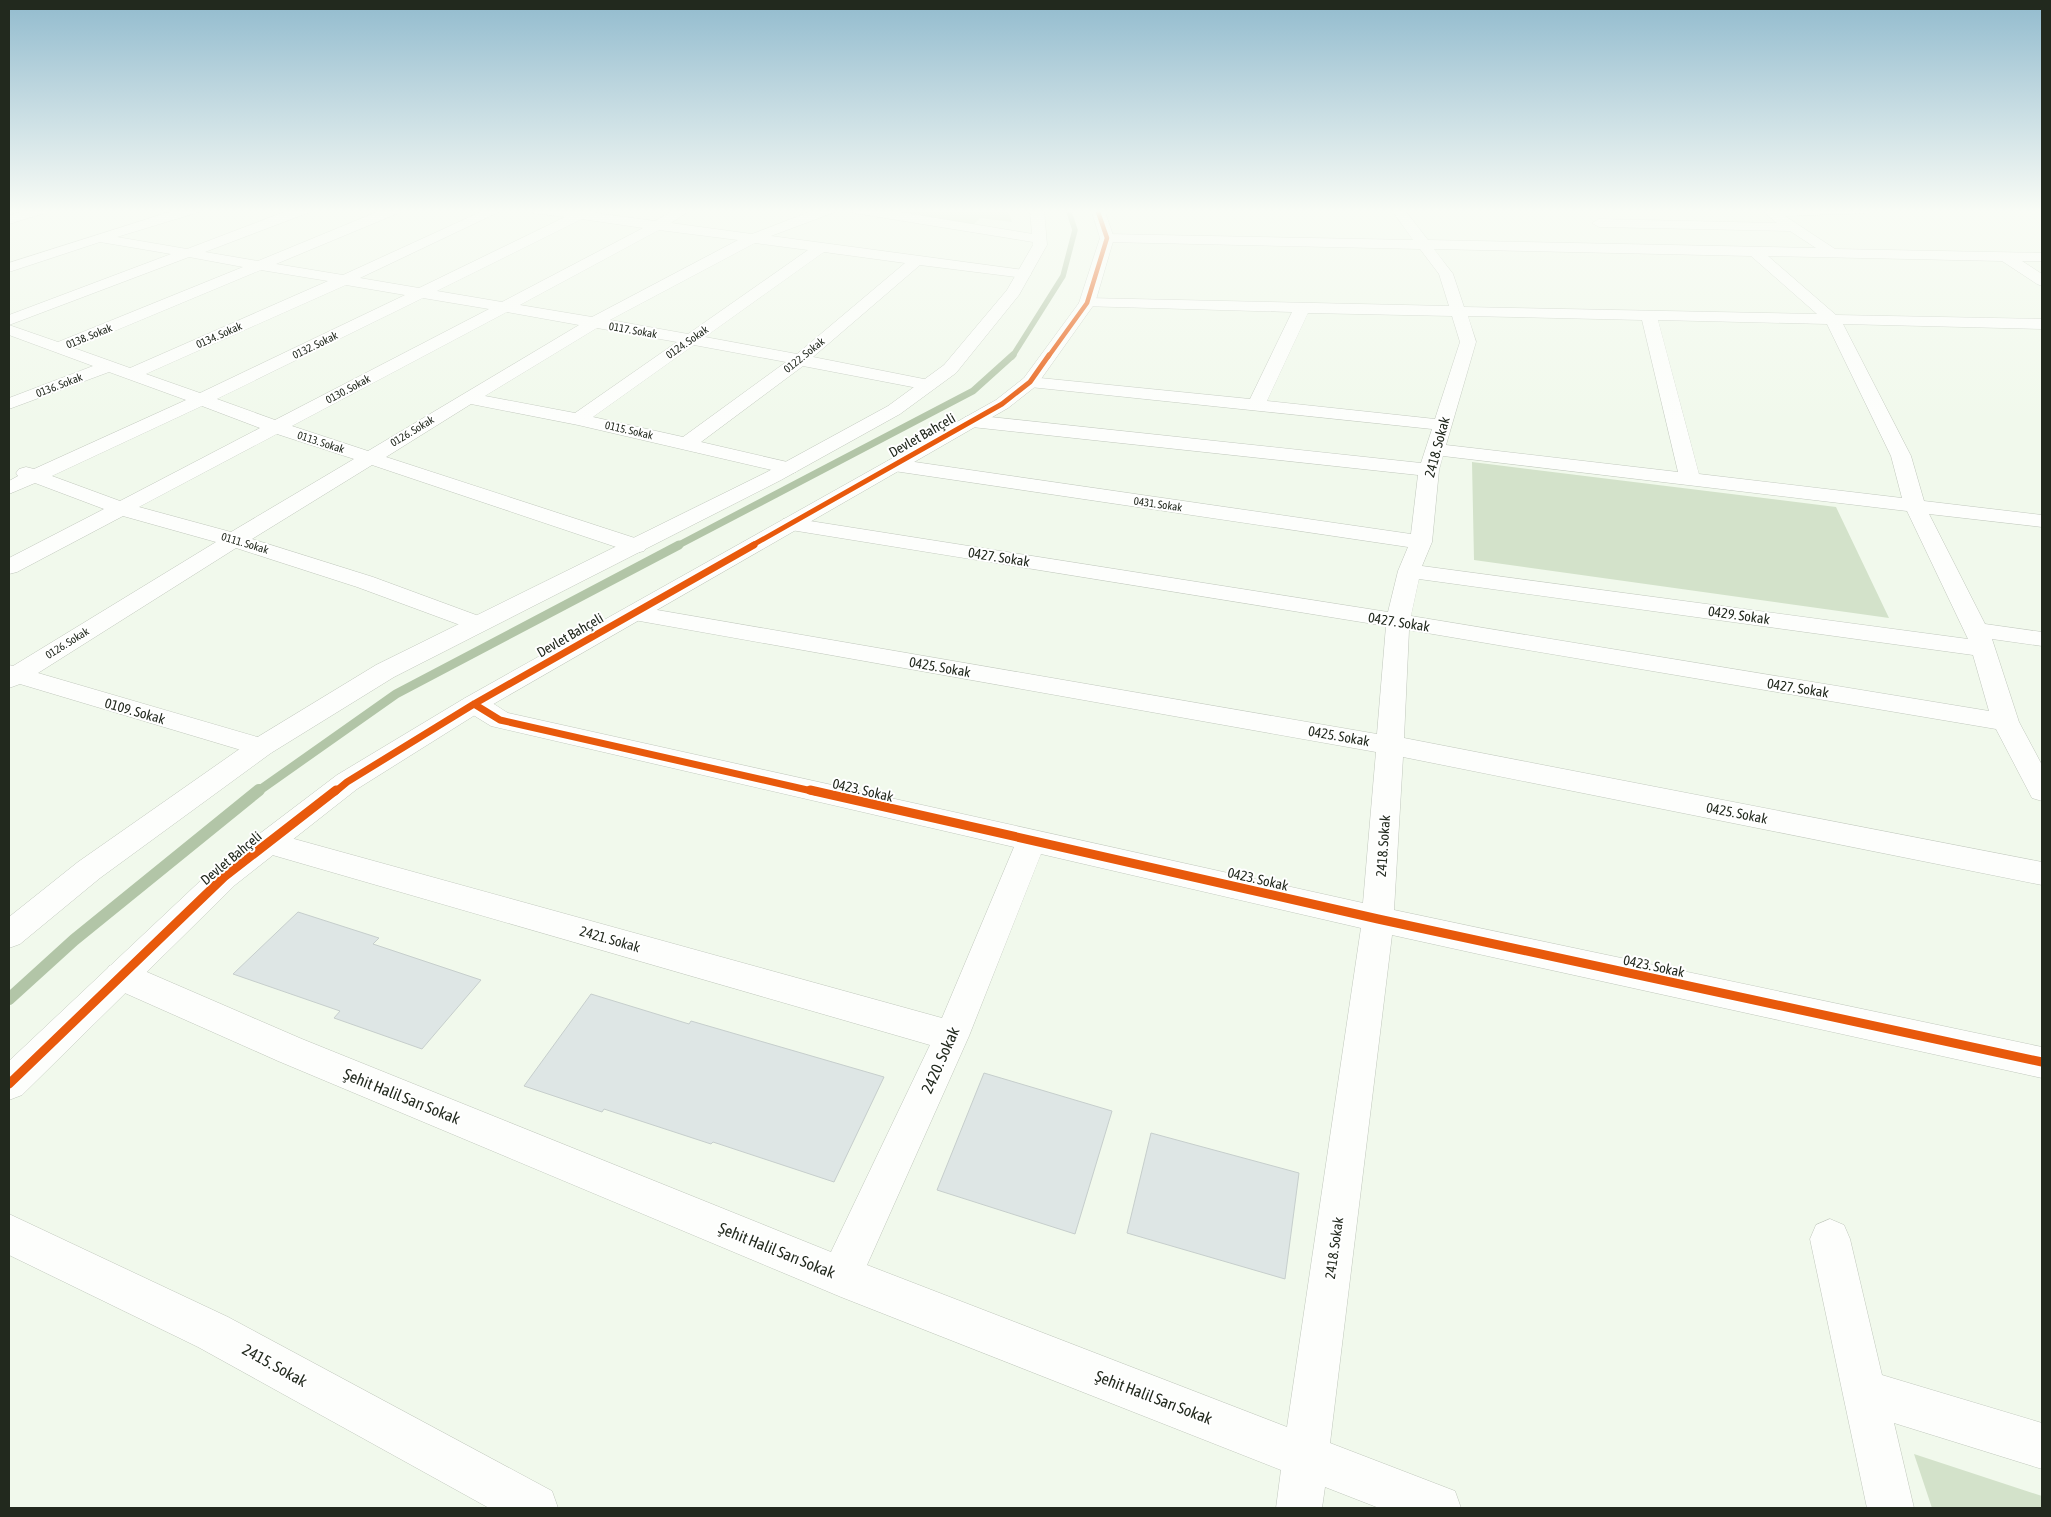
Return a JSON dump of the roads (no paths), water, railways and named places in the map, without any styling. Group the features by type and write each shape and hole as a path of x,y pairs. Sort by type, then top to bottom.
{"street":[{"path":"9,320 117,280"},
{"name":"0138. Sokak","path":"59,348 224,280"},
{"name":"0117. Sokak","path":"344,280 691,340 928,385"},
{"name":"0134. Sokak","path":"130,374 344,280"},
{"name":"0132. Sokak","path":"9,488 201,400 451,280"},
{"name":"0130. Sokak","path":"9,567 555,280"},
{"name":"0126. Sokak","path":"11,676 467,398 593,323 674,280"},
{"name":"0124. Sokak","path":"578,418 775,280"},
{"name":"0122. Sokak","path":"686,444 800,360 895,280"},
{"path":"9,935 89,870 261,748 386,671 789,468 894,410 950,369 1014,292 1021,280"},
{"name":"Devlet Bahçeli","path":"9,1084 224,877 347,782 474,704 1002,404 1030,382 1087,303 1094,280"},
{"name":"2418. Sokak","path":"1300,1508 1378,919 1398,621 1409,570 1421,542 1436,448 1468,342 1448,280"},
{"path":"1786,280 1833,320 1901,456 1915,506 1980,640 2006,722 2042,791"},
{"path":"1087,303 2023,324 2039,331"},
{"path":"1256,406 1302,308"},
{"path":"1649,316 1690,479"},
{"name":"0113. Sokak","path":"9,330 276,427 636,546"},
{"path":"9,348 34,339"},
{"name":"0136. Sokak","path":"9,404 109,366"},
{"path":"1030,382 1256,406 1436,448"},
{"name":"0115. Sokak","path":"467,398 578,418 789,468"},
{"path":"972,421 1436,448 2042,521"},
{"name":"0431. Sokak","path":"894,465 1421,542"},
{"name":"0111. Sokak","path":"9,467 122,509 234,540 365,582 480,624"},
{"name":"0427. Sokak","path":"791,524 1398,621 2006,722"},
{"name":"0429. Sokak","path":"1409,570 1980,640 2042,639"},
{"name":"0425. Sokak","path":"634,613 1390,745 2042,873"},
{"name":"0109. Sokak","path":"11,676 261,748"},
{"name":"0423. Sokak","path":"474,704 500,720 1378,919 2042,1062"},
{"name":"2420. Sokak","path":"840,1276 952,1036 1031,841"},
{"name":"2421. Sokak","path":"269,843 952,1036"},
{"name":"Şehit Halil Sarı Sokak","path":"121,976 290,1050 840,1276 1438,1508"},
{"name":"2415. Sokak","path":"9,1234 214,1332 535,1508"},
{"path":"1830,1240 1890,1508"},
{"path":"1864,1392 2042,1446"}],"waterway":[{"path":"1012,357 1061,280"},
{"path":"677,546 973,391 1013,355"},
{"path":"257,792 396,694 679,545"},
{"path":"9,999 74,940 259,790"}]}
